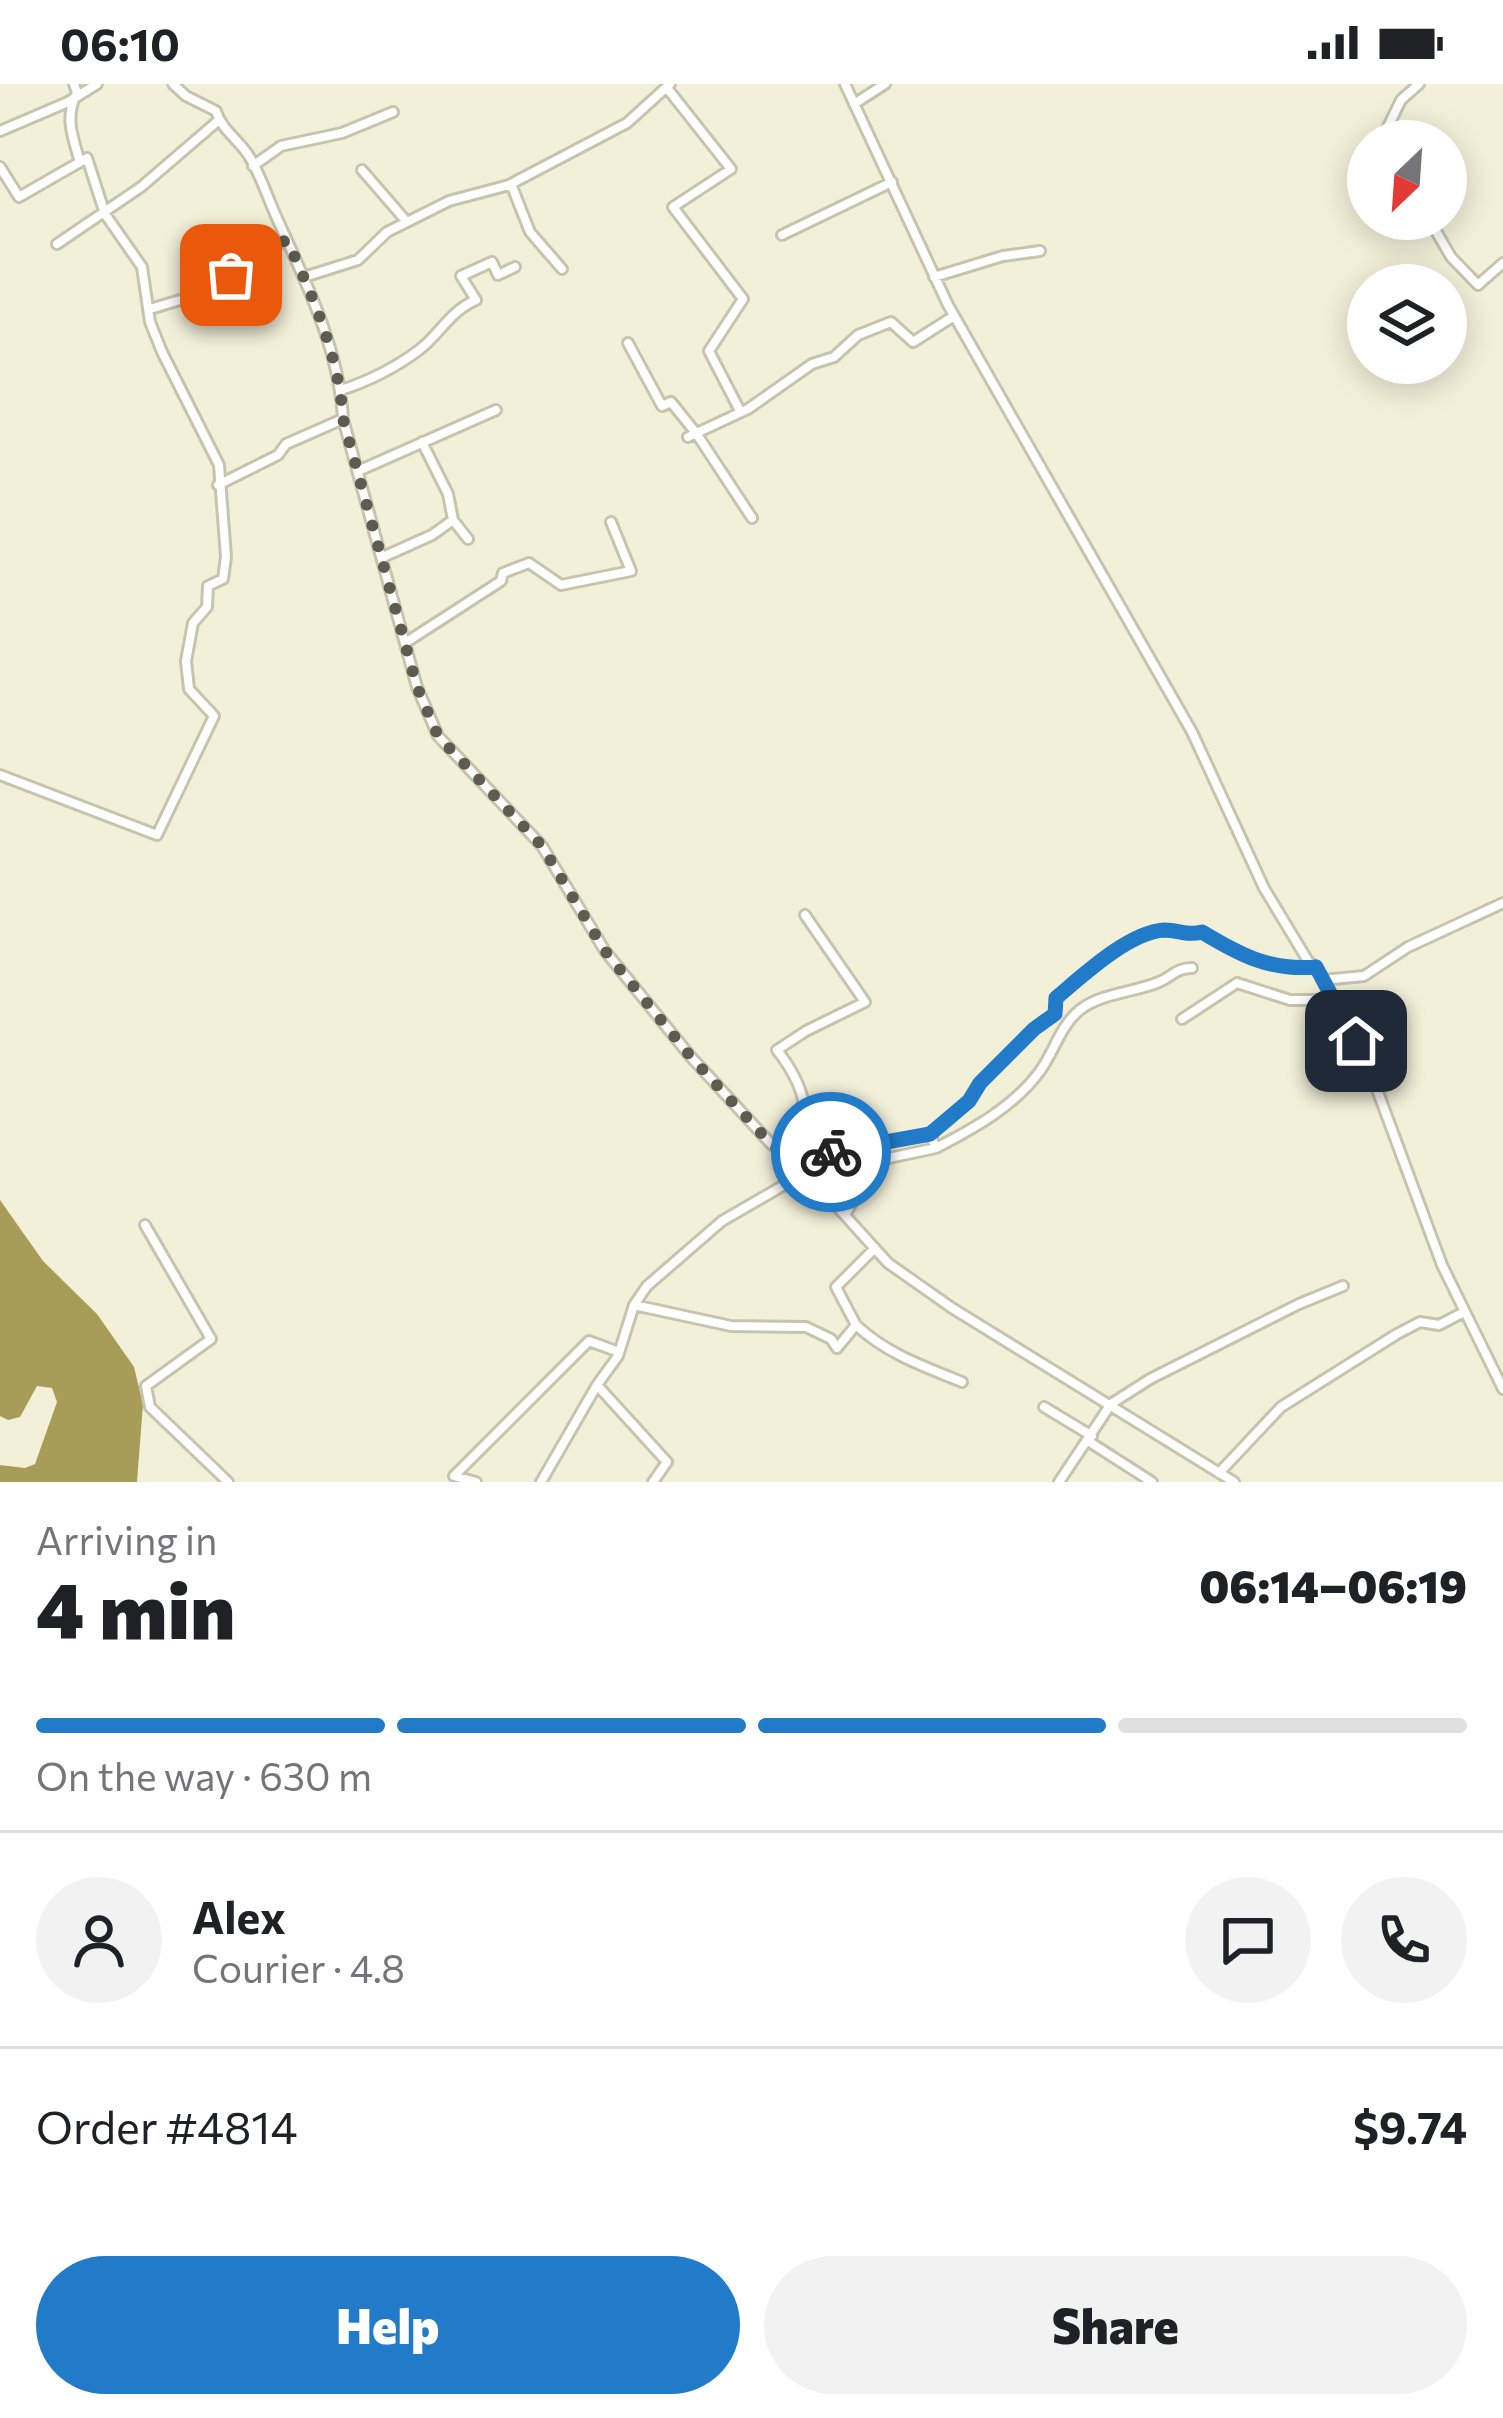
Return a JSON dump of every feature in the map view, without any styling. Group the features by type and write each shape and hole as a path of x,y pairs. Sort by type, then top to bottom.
{"street":[{"path":"0,130 68,102 76,89 97,84"},
{"path":"845,84 954,316 1192,732 1264,888 1316,967 1365,1057 1464,1312 1503,1389"},
{"path":"854,104 885,84"},
{"path":"1392,120 1401,100 1419,84"},
{"path":"172,86 217,111 254,166 304,277 341,390 343,419 417,687 438,736 542,846 605,951 691,1057 888,1263 952,1308 1234,1482"},
{"path":"304,277 358,260 387,232 449,201 511,183 626,123 669,86 731,169 673,206 743,299 710,351 740,411"},
{"path":"76,89 69,127 80,162"},
{"path":"254,166 281,146 342,133 393,112"},
{"path":"57,244 105,214 219,120"},
{"path":"0,167 19,197 87,158 105,214 142,267 150,322 170,371 219,465 226,557 223,579 208,586 207,607 193,623 186,661 189,688 214,716 158,835 0,775"},
{"path":"362,170 407,222"},
{"path":"782,235 892,182"},
{"path":"511,183 530,232 562,269"},
{"path":"150,309 210,291 245,257 287,240"},
{"path":"1441,240 1478,285 1503,263"},
{"path":"934,277 1003,256 1040,251"},
{"path":"341,390 366,382 422,348 458,308 476,300 461,276 493,262 499,275 515,267"},
{"path":"692,435 740,411 812,364 835,356 858,334 891,322 913,342 954,316"},
{"path":"628,343 662,406 670,402 752,518"},
{"path":"358,471 496,410"},
{"path":"218,485 278,455 286,444 343,419"},
{"path":"422,442 448,494 452,520 468,539"},
{"path":"382,557 432,535 452,520"},
{"path":"405,643 501,581 503,573 529,563 561,585 631,571 611,521"},
{"path":"1323,980 1364,976 1408,947 1503,903"},
{"path":"792,1158 806,1120 802,1090 777,1050 865,1002 805,915"},
{"path":"796,1148 816,1155 930,1134 969,1101 980,1083 1034,1029 1055,1014 1056,998 1114,950 1163,930 1186,936 1202,932 1264,964 1316,967"},
{"path":"845,1215 875,1161 936,1148 1010,1103 1040,1072 1081,1009 1144,984 1156,984 1178,968 1192,968"},
{"path":"1182,1019 1237,982 1290,1000 1334,1000"},
{"path":"930,1134 936,1148"},
{"path":"541,1482 620,1352 634,1305 646,1286 722,1220 805,1173"},
{"path":"146,1225 211,1339 146,1385 150,1407 229,1482"},
{"path":"875,1248 836,1287 856,1324 898,1356 962,1382"},
{"path":"1059,1482 1111,1404 1150,1378 1342,1286"},
{"path":"634,1305 731,1326 806,1327 831,1339 837,1348 856,1324"},
{"path":"1219,1473 1281,1407 1420,1322 1439,1325 1464,1312"},
{"path":"476,1482 454,1476 589,1341 620,1352"},
{"path":"597,1385 668,1462 653,1482"},
{"path":"1044,1407 1152,1482"}],"shaded area":[{"path":"0,1200 43,1261 97,1314 134,1367 143,1404 137,1482 0,1482 0,1465 25,1468 35,1464 57,1402 52,1388 37,1386 20,1417 0,1416"}],"way so far":[{"path":"231,275 245,257 287,240 329,344 343,419 417,687 438,736 542,846 605,951 691,1057 772,1145 788,1156 796,1148 816,1155 831,1152"}],"route":[{"path":"831,1152 930,1134 969,1101 980,1083 1034,1029 1055,1014 1056,998 1114,950 1163,930 1186,936 1202,932 1264,964 1316,967 1356,1041"}]}
